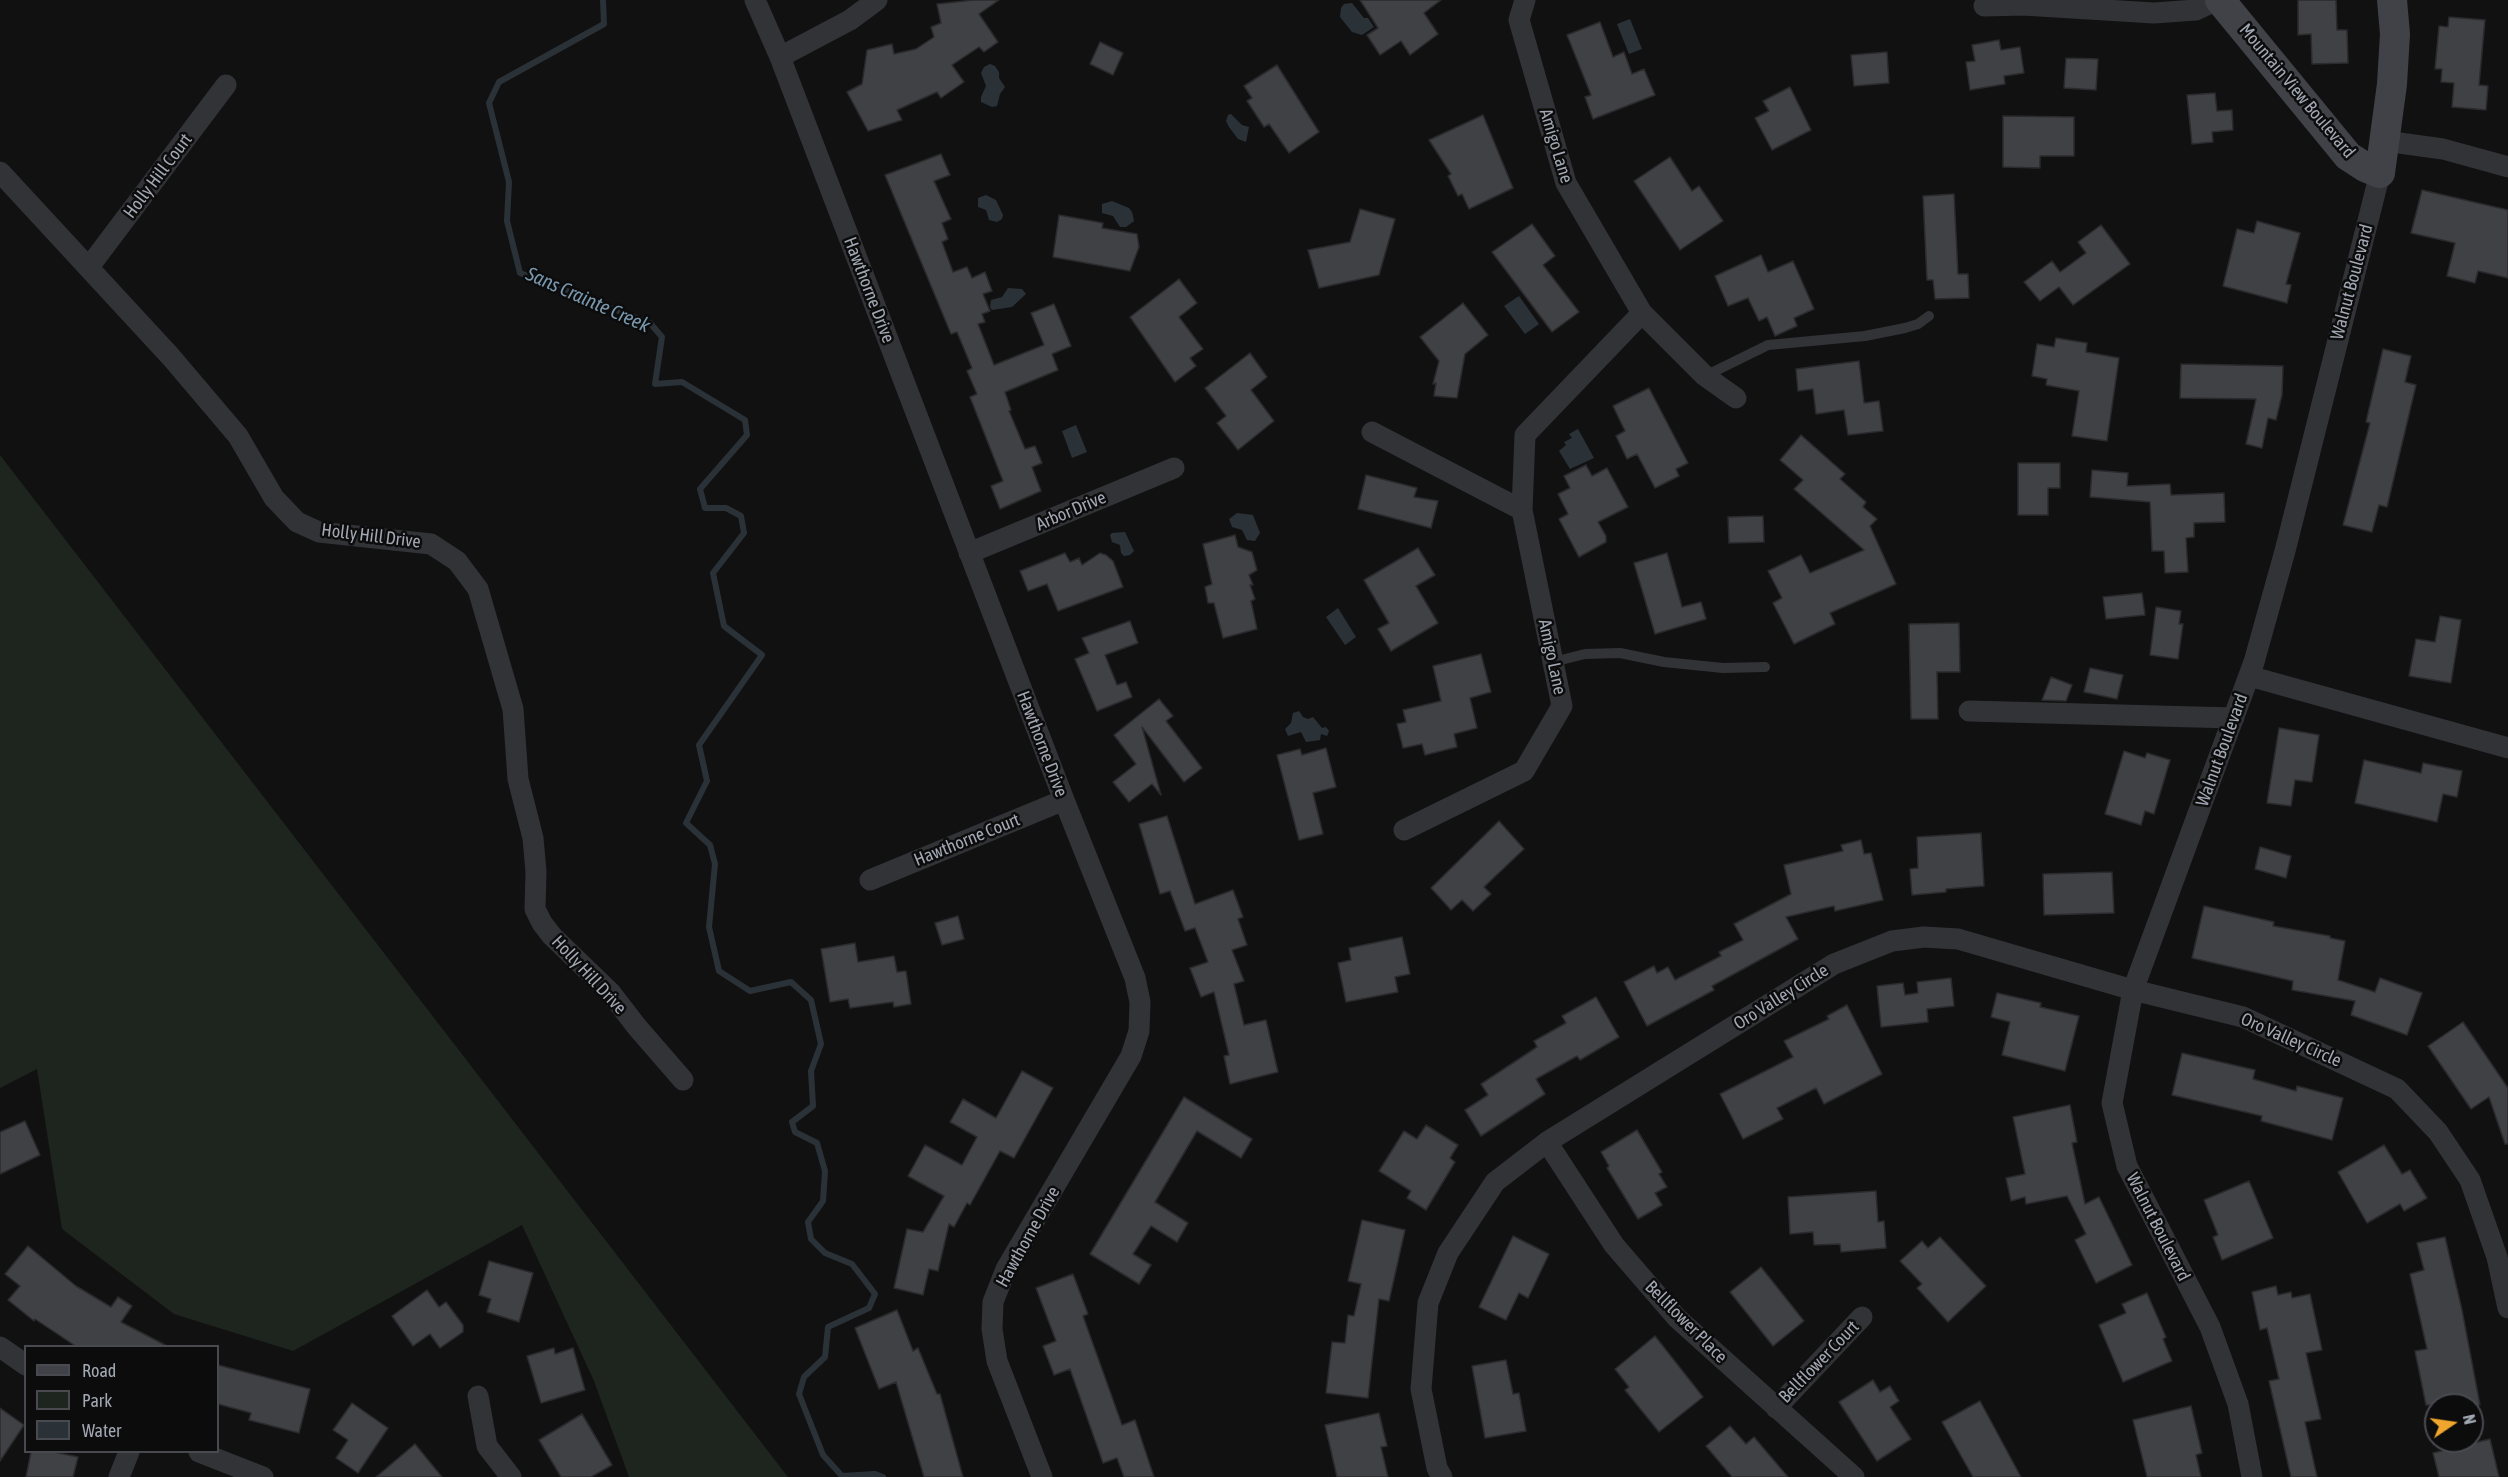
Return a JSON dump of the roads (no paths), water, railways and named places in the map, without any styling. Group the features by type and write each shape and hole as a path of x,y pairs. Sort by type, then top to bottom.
{"street":[{"name":"Hawthorne Drive","path":"755,0 780,57 969,554 1135,978 1140,1002 1139,1031 1131,1056 1006,1269 993,1302 992,1329 998,1361 1042,1477"},
{"path":"780,57 850,20 877,0"},
{"name":"Amigo Lane","path":"1525,0 1519,20 1566,183 1642,314 1705,376 1736,398"},
{"path":"1984,6 2023,5 2154,13 2196,10 2219,0"},
{"name":"Mountain View Boulevard","path":"2219,0 2348,156 2380,173"},
{"name":"Walnut Boulevard","path":"2252,1477 2238,1404 2210,1327 2127,1166 2112,1103 2133,990 2249,676 2285,551 2380,173 2392,84 2394,44 2392,0"},
{"name":"Holly Hill Court","path":"89,267 226,85"},
{"path":"2385,141 2443,149 2508,167"},
{"name":"Holly Hill Drive","path":"0,172 171,357 238,436 274,498 297,522 319,532 431,544 457,561 478,589 513,710 518,779 533,838 536,909 542,923 552,936 610,992 637,1028 683,1080"},
{"name":"Amigo Lane","path":"1404,830 1524,771 1562,706 1522,510 1525,435 1642,314"},
{"path":"1372,432 1522,510"},
{"name":"Arbor Drive","path":"969,554 1174,468"},
{"path":"2249,676 2508,748"},
{"path":"1970,711 2234,718"},
{"name":"Hawthorne Court","path":"870,880 1064,800"},
{"name":"Oro Valley Circle","path":"1442,1477 1437,1468 1421,1389 1428,1303 1448,1253 1495,1182 1547,1142 1834,964 1892,941 1924,936 1958,939 2133,990 2243,1017 2397,1089 2438,1132 2470,1180 2497,1257 2508,1308"},
{"name":"Bellflower Place","path":"1547,1142 1614,1245 1677,1318 1854,1477"},
{"name":"Bellflower Court","path":"1776,1408 1862,1317"},
{"path":"0,1347 24,1364"},
{"path":"478,1396 487,1446 511,1477"},
{"path":"119,1477 129,1453"},
{"path":"201,1453 263,1477"}],"lane":[{"path":"1705,376 1768,345 1865,336 1912,326 1929,316"},
{"path":"1553,662 1585,654 1620,653 1664,662 1724,668 1765,667"}],"water":[{"path":"1352,3 1374,27 1362,35 1352,32 1340,17 1344,4"},
{"path":"1630,19 1642,49 1629,54 1617,24"},
{"path":"990,64 995,66 999,72 999,78 1005,87 1000,94 997,106 992,107 981,102 986,86 981,73 984,67"},
{"path":"1231,114 1242,125 1249,127 1246,142 1238,139 1229,127 1226,121 1228,115"},
{"path":"986,195 996,200 1003,215 1002,219 997,222 989,220 986,210 978,207 978,198"},
{"path":"1112,201 1129,208 1134,221 1126,227 1120,227 1113,216 1102,213 1102,204"},
{"path":"1008,288 1022,289 1026,294 1012,307 992,310 991,300 1002,297"},
{"path":"1519,296 1539,324 1525,334 1504,306"},
{"path":"1076,425 1087,452 1072,458 1062,431"},
{"path":"1578,429 1594,458 1570,469 1559,451 1566,445 1564,442 1572,438 1569,434"},
{"path":"1237,513 1253,515 1260,533 1255,541 1247,540 1242,530 1232,527 1229,519"},
{"path":"1125,532 1134,551 1124,556 1120,545 1112,542 1110,535"},
{"path":"1338,608 1356,637 1345,645 1326,617"},
{"path":"1299,711 1303,717 1308,719 1313,717 1322,728 1326,727 1329,731 1327,736 1321,734 1320,740 1306,742 1301,732 1288,736 1285,729 1291,723 1293,713"}],"waterway":[{"name":"Sans Crainte Creek","path":"603,0 604,24 499,82 489,103 509,182 507,221 520,273 650,323 662,337 655,384 682,382 745,420 747,435 700,489 705,508 726,508 741,516 744,533 713,573 724,626 762,655 699,745 707,781 686,823 710,845 715,864 709,927 719,971 750,991 791,982 811,1000 821,1044 811,1071 813,1106 792,1122 795,1132 817,1143 825,1171 823,1201 808,1222 811,1239 825,1253 852,1264 875,1294 869,1308 828,1327 825,1357 804,1377 799,1394 823,1455 842,1476 875,1474 883,1477"}]}
